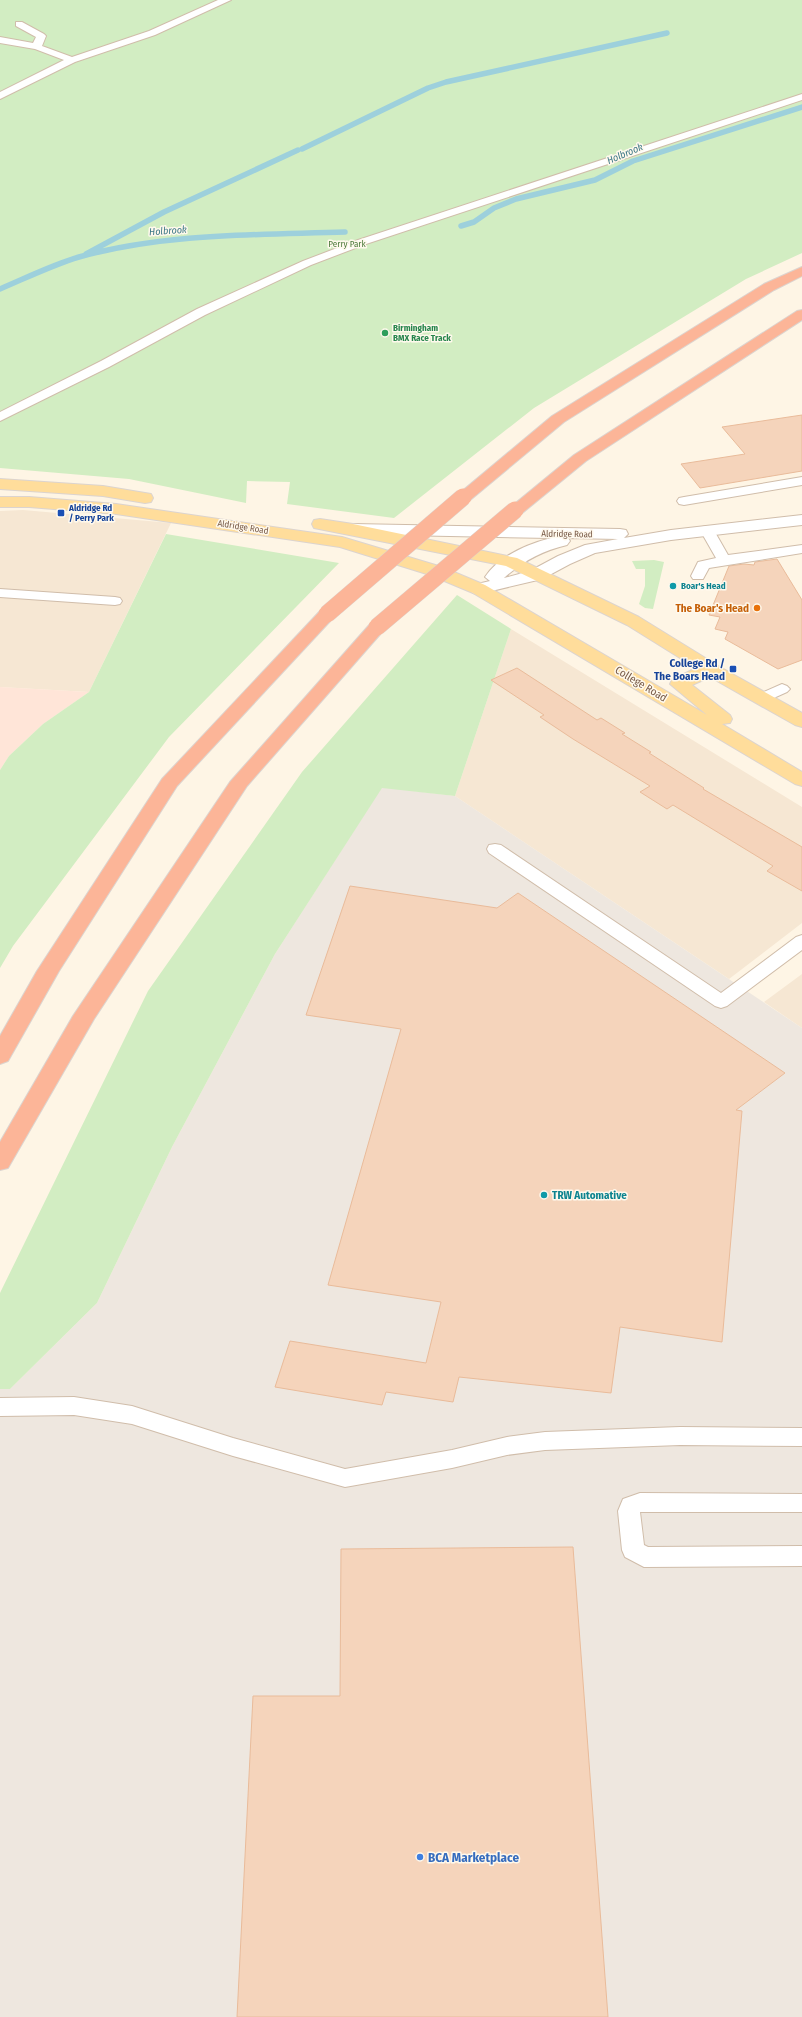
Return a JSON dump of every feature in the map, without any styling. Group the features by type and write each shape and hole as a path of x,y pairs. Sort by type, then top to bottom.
{"highway":[{"path":"0,1056 48,971 169,783 327,614 463,497 558,419 768,287 802,271"},
{"path":"0,1162 84,1016 240,782 377,627 515,510 580,458 802,314"}],"main road":[{"name":"Aldridge Road","path":"0,484 103,491 353,529 486,555 511,562 536,575"},
{"name":"Aldridge Road","path":"0,502 29,502 116,509 342,542 436,571 479,589"},
{"path":"536,575 632,621 713,671 802,720"},
{"name":"College Road","path":"479,589 585,650 802,780"},
{"path":"713,671 700,673 679,684 692,696 802,776"}],"street":[{"name":"Aldridge Road","path":"479,589 536,575 564,560 591,549 707,530 802,520"},
{"name":"Aldridge Road","path":"353,529 672,535"},
{"name":"Aldridge Road","path":"479,589 511,562 537,546 614,534"}],"lane":[{"path":"0,96 72,60 152,33 226,0"},
{"path":"19,24 41,36 35,47"},
{"path":"0,40 35,47 72,60"},
{"path":"0,417 201,312 307,263 362,242 802,97"},
{"path":"684,502 802,481"},
{"path":"707,530 724,560"},
{"path":"698,576 703,565 724,560 802,549"},
{"path":"0,593 115,601"},
{"path":"762,698 782,689"},
{"path":"495,849 721,1002 802,941"},
{"path":"0,1407 74,1406 132,1415 233,1447 345,1478 452,1459 507,1446 545,1441 680,1436 802,1437"},
{"path":"802,1503 640,1502 631,1506 629,1511 633,1550 644,1557 802,1556"}],"shaded area":[{"path":"23,510 171,523 89,692 0,687 0,511"},
{"path":"511,629 802,807 802,923 729,979 455,796"},
{"path":"0,687 89,692 43,724 9,756 0,770"},
{"path":"382,787 455,796 802,1028 802,2017 0,2017 0,1389 10,1389 97,1303 172,1147 275,954"},
{"path":"802,974 802,1028 764,1002"}],"green space":[{"name":"Perry Park","path":"0,0 802,0 802,253 746,279 534,408 394,518 287,504 290,482 247,481 246,503 129,479 0,468"},
{"path":"166,534 339,563 169,737 13,946 0,968 0,770 9,756 43,724 89,692"},
{"path":"654,560 664,562 653,609 645,608 639,604 645,586 645,569 636,569 632,561"},
{"path":"457,595 511,629 455,796 382,788 275,954 172,1147 97,1303 10,1389 0,1389 0,1293 148,991 302,772"}],"building":[{"path":"802,415 802,471 700,488 681,464 745,454 722,427"},
{"name":"The Boar's Head","path":"777,559 802,600 802,660 778,669 725,639 728,632 715,629 720,617 709,615 729,566 744,564 754,565 755,562"},
{"path":"517,668 597,720 601,718 625,733 622,734 704,788 703,789 802,847 802,891 767,871 773,866 673,805 667,809 640,792 650,786 540,717 544,715 491,680"},
{"name":"TRW Automative","path":"350,886 497,908 518,893 785,1073 736,1110 742,1111 722,1342 620,1327 611,1393 459,1377 453,1402 386,1392 382,1405 275,1387 290,1341 426,1363 441,1302 328,1285 401,1029 306,1015"},
{"name":"BCA Marketplace","path":"573,1547 608,2017 237,2017 253,1696 340,1696 341,1549"}],"waterway":[{"path":"302,149 428,88 446,82 667,33"},
{"name":"Holbrook","path":"461,226 474,222 494,208 516,199 595,180 633,161 802,107"},
{"path":"86,254 164,212 298,150"},
{"name":"Holbrook","path":"0,289 69,260 111,249 144,243 177,239 244,235 345,232"}],"place":[{"name":"Birmingham BMX Race Track","path":"385,333"},
{"name":"Aldridge Rd / Perry Park","path":"61,513"},
{"name":"Boar's Head","path":"673,586"},
{"name":"The Boar's Head","path":"757,608"},
{"name":"College Rd / The Boars Head","path":"733,669"},
{"name":"TRW Automative","path":"544,1195"},
{"name":"BCA Marketplace","path":"420,1857"}]}
